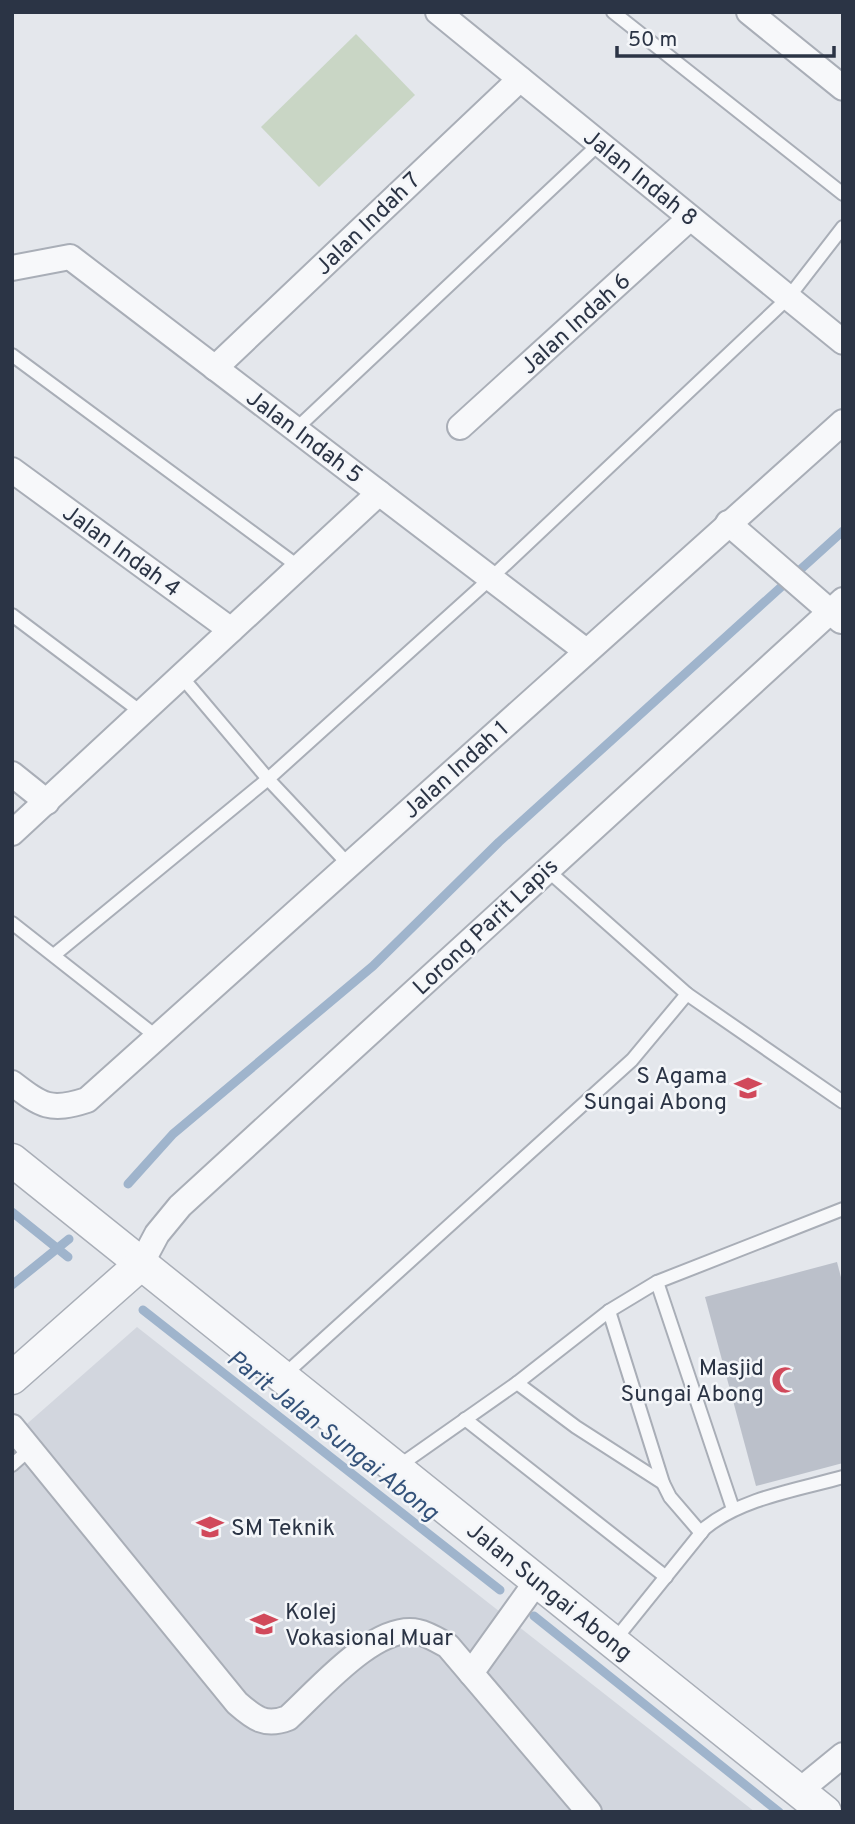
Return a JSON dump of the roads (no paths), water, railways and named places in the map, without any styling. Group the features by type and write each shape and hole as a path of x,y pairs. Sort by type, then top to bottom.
{"street":[{"name":"Jalan Indah 8","path":"438,12 843,342"},
{"path":"749,12 843,88"},
{"name":"Jalan Indah 7","path":"215,368 520,79"},
{"name":"Jalan Indah 6","path":"460,427 691,218"},
{"name":"Jalan Indah 5","path":"12,268 70,257 586,651"},
{"name":"Jalan Indah 1","path":"12,1083 39,1105 63,1108 87,1100 843,422"},
{"name":"Jalan Indah 4","path":"12,470 231,630"},
{"path":"12,832 379,493"},
{"path":"728,523 808,595 838,612"},
{"name":"Lorong Parit Lapis","path":"141,1264 157,1234 180,1206 546,869 838,612"},
{"path":"12,774 47,802"},
{"name":"Jalan Sungai Abong","path":"12,1160 825,1812"},
{"path":"12,1378 141,1264"},
{"path":"12,1427 21,1457 237,1703 256,1720 275,1723 288,1718 375,1640 396,1632 418,1632 448,1646 589,1812"},
{"path":"471,1673 537,1581"},
{"path":"799,1791 843,1755"}],"lane":[{"path":"613,12 843,194"},
{"path":"296,429 599,144"},
{"path":"54,955 268,779 491,578 788,298 843,227"},
{"path":"12,355 299,567"},
{"path":"12,615 141,712"},
{"path":"181,676 268,779 349,865"},
{"path":"546,869 687,994 843,1102"},
{"path":"12,923 157,1037"},
{"path":"282,1377 632,1060 687,994"},
{"path":"396,1468 517,1383 609,1311 656,1282 843,1209"},
{"path":"656,1282 733,1508"},
{"path":"609,1311 663,1483 670,1497 701,1533"},
{"path":"517,1383 576,1427 663,1483"},
{"path":"464,1419 666,1577"},
{"path":"613,1642 701,1533 733,1508 843,1477"}],"waterway":[{"path":"128,1184 173,1134 373,966 499,842 843,531"},
{"name":"Parit Jalan Sungai Abong","path":"12,1212 68,1257"},
{"path":"12,1285 69,1239"},
{"name":"Parit Jalan Sungai Abong","path":"143,1310 500,1590"},
{"name":"Parit Jalan Sungai Abong","path":"534,1616 779,1812"}],"place":[{"name":"S Agama Sungai Abong","path":"748,1088"},
{"name":"Masjid Sungai Abong","path":"785,1380"},
{"name":"SM Teknik","path":"210,1527"},
{"name":"Kolej Vokasional Muar","path":"264,1624"}]}
